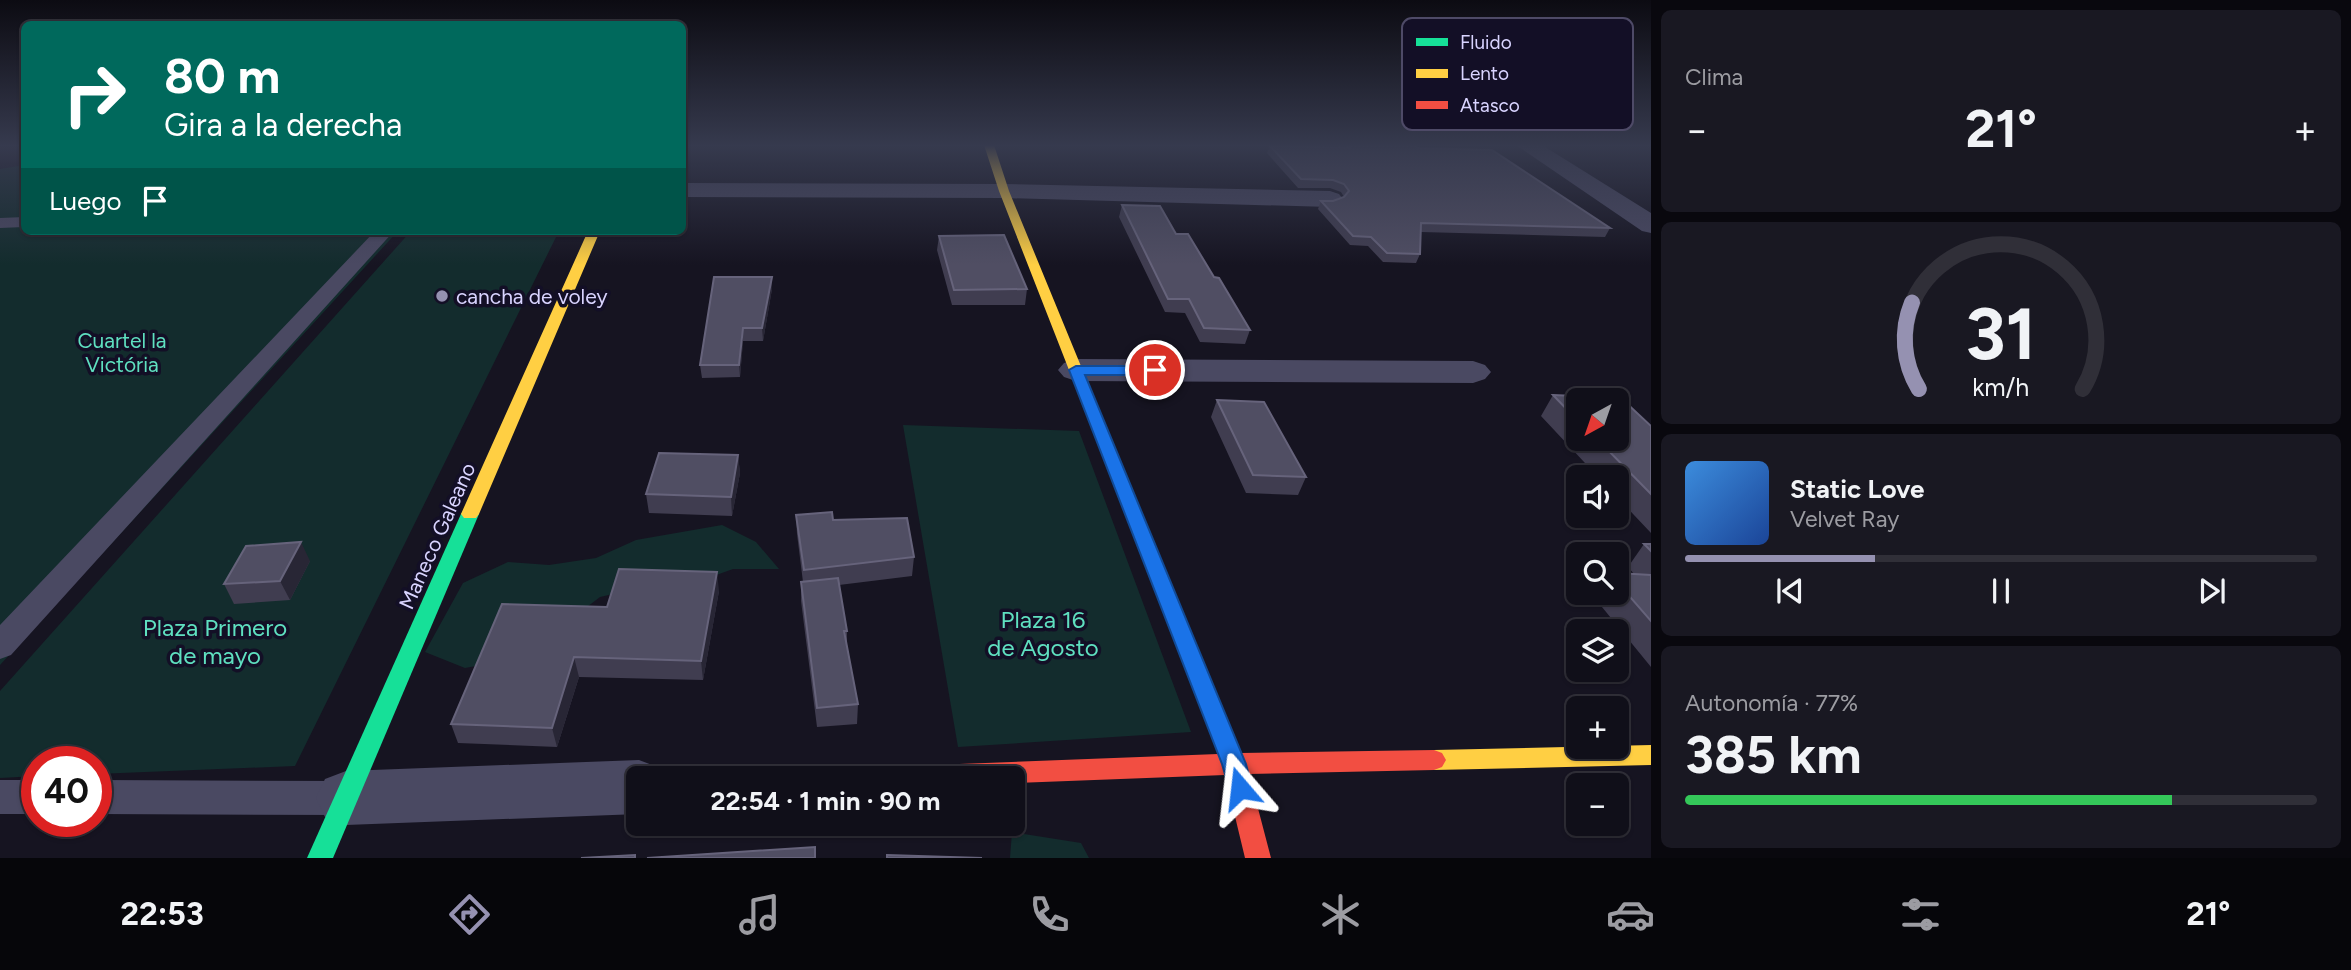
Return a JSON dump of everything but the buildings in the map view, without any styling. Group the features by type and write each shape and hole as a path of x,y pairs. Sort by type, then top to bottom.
{"street":[{"path":"1002,185 1234,764 1258,858"},
{"path":"1589,185 1651,225"},
{"path":"686,190 1004,191 1330,199"},
{"name":"Maneco Galeano","path":"320,858 592,235"},
{"path":"1076,370 1474,372"},
{"path":"1025,772 1234,764 1651,755"},
{"path":"346,798 626,787"}],"lane":[{"path":"0,223 21,222"},
{"path":"0,646 381,235"},
{"path":"0,797 21,797"},
{"path":"112,797 346,798"}],"green space":[{"name":"Cuartel la Victória","path":"0,185 21,185 21,235 394,235 0,665"},
{"name":"Plaza Primero de mayo","path":"407,235 557,235 295,766 112,773 112,746 21,746 21,777 0,778 0,691"},
{"name":"Plaza 16 de Agosto","path":"903,425 1079,431 1191,732 958,747"},
{"path":"722,525 756,542 779,569 733,569 694,583 647,586 600,597 520,658 465,668 425,652 463,583 508,562 549,565 596,558 636,540"},
{"path":"1025,834 1081,843 1089,858 1010,858 1012,836"}],"traffic: fast":[{"path":"320,858 470,514"}],"traffic: slow":[{"path":"1002,185 1085,393"},
{"path":"470,514 592,235"},
{"path":"1434,760 1651,755"}],"traffic: jam":[{"path":"1085,393 1234,764 1258,858"},
{"path":"1025,772 1434,760"}],"place":[{"name":"cancha de voley","path":"442,296"}],"route":[{"path":"1155,370 1076,370 1234,764 1240,788"}]}
